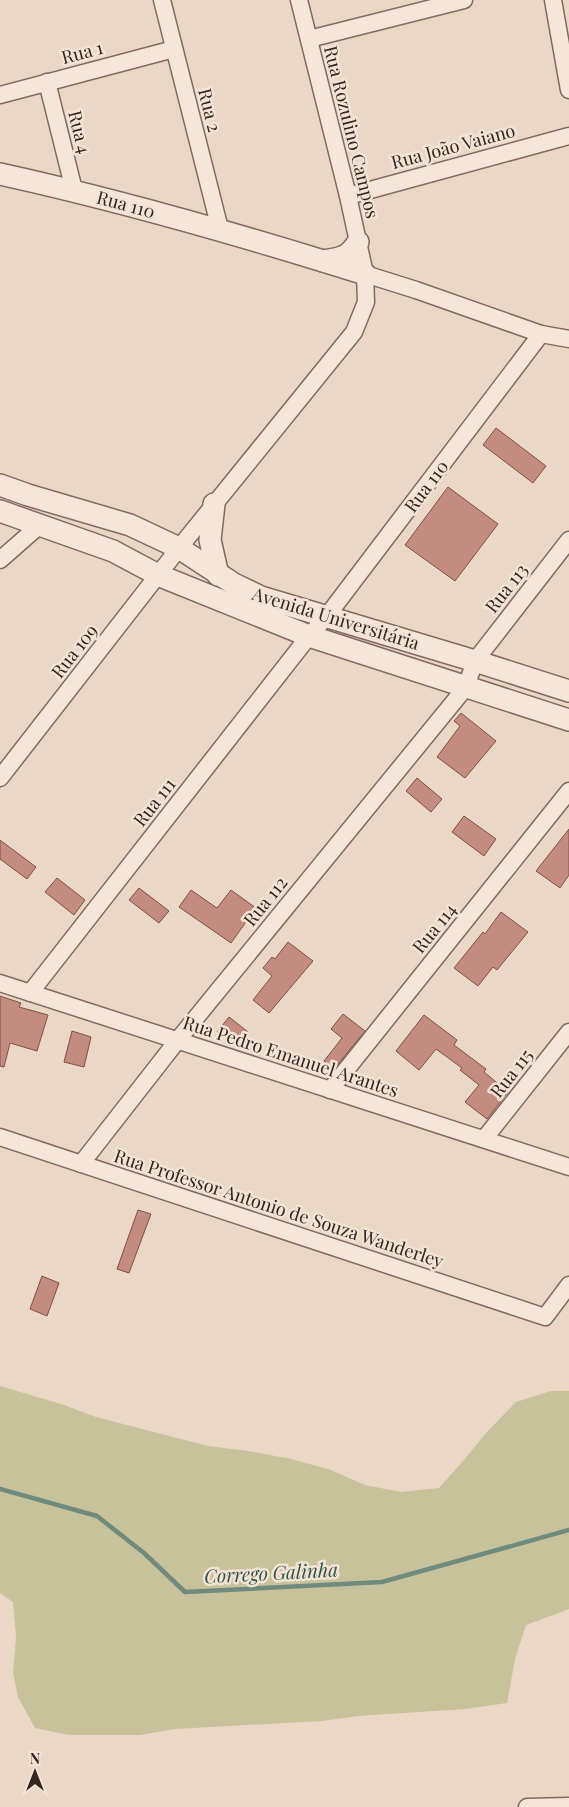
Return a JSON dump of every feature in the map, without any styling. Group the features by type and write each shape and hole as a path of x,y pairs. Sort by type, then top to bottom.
{"street":[{"name":"Rua 2","path":"162,0 220,229"},
{"name":"Rua Rozulino Campos","path":"299,0 348,196 365,274"},
{"path":"309,39 464,0"},
{"path":"553,0 569,90"},
{"name":"Rua 1","path":"0,95 174,48"},
{"name":"Rua 4","path":"47,82 74,190"},
{"name":"Rua João Vaiano","path":"348,196 569,136"},
{"name":"Rua 110","path":"0,174 74,190 220,229 416,290 541,334 569,338"},
{"path":"323,261 344,257 353,251 358,242"},
{"path":"179,548 354,332 366,302 365,274"},
{"name":"Rua 110","path":"309,636 327,616 541,334"},
{"name":"Avenida Universitária","path":"0,484 28,495 130,525 179,548 234,584 261,597 569,691"},
{"path":"214,504 210,540 218,574"},
{"name":"Avenida Universitária","path":"0,511 108,549 158,575 309,636 569,720"},
{"path":"108,549 113,520"},
{"path":"0,560 40,524"},
{"name":"Rua 113","path":"475,661 569,540"},
{"name":"Rua 109","path":"0,778 179,548"},
{"name":"Rua 111","path":"30,993 309,636"},
{"name":"Rua 112","path":"81,1164 177,1041 466,687 475,661"},
{"name":"Rua 114","path":"330,1090 569,791"},
{"name":"Rua Pedro Emanuel Arantes","path":"0,984 569,1167"},
{"name":"Rua 115","path":"484,1139 569,1032"},
{"name":"Rua Professor Antonio de Souza Wanderley","path":"0,1137 545,1317 569,1285"},
{"path":"527,1807 560,1806"}],"shaded area":[{"path":"0,1386 61,1404 96,1417 208,1446 291,1459 328,1469 365,1485 401,1492 439,1488 486,1433 516,1402 551,1391 569,1391 569,1609 526,1625 515,1659 507,1703 465,1709 358,1716 322,1721 175,1729 140,1735 69,1735 35,1728 18,1697 13,1673 16,1637 13,1602 0,1593"}],"building":[{"path":"496,428 546,466 533,483 483,445"},
{"path":"448,487 498,524 455,581 405,545"},
{"path":"461,713 496,741 465,778 437,757 460,726 454,721"},
{"path":"417,778 442,799 431,812 406,791"},
{"path":"464,816 496,839 484,856 452,832"},
{"path":"569,829 569,875 560,888 536,871"},
{"path":"0,840 36,867 27,879 0,859"},
{"path":"57,878 85,900 74,915 45,892"},
{"path":"139,888 169,911 159,923 129,900"},
{"path":"191,890 217,908 231,890 256,908 231,943 179,907"},
{"path":"501,912 528,932 497,970 493,967 478,986 454,968 483,932 485,934"},
{"path":"288,942 313,961 269,1013 253,1000 272,976 263,968 272,957 275,959"},
{"path":"0,996 21,1003 19,1007 48,1015 37,1051 10,1043 4,1067 0,1066"},
{"path":"343,1014 365,1031 334,1069 324,1061 342,1038 331,1029"},
{"path":"424,1015 457,1040 454,1045 486,1069 484,1072 508,1092 487,1119 465,1102 479,1085 460,1070 462,1068 436,1049 419,1070 396,1051"},
{"path":"229,1017 248,1032 237,1046 217,1032"},
{"path":"72,1031 91,1037 84,1067 64,1062"},
{"path":"138,1210 151,1214 129,1273 117,1269"},
{"path":"42,1276 59,1283 47,1316 30,1309"}],"waterway":[{"name":"Corrego Galinha","path":"0,1489 97,1516 144,1553 185,1592 382,1582 569,1530"}]}
